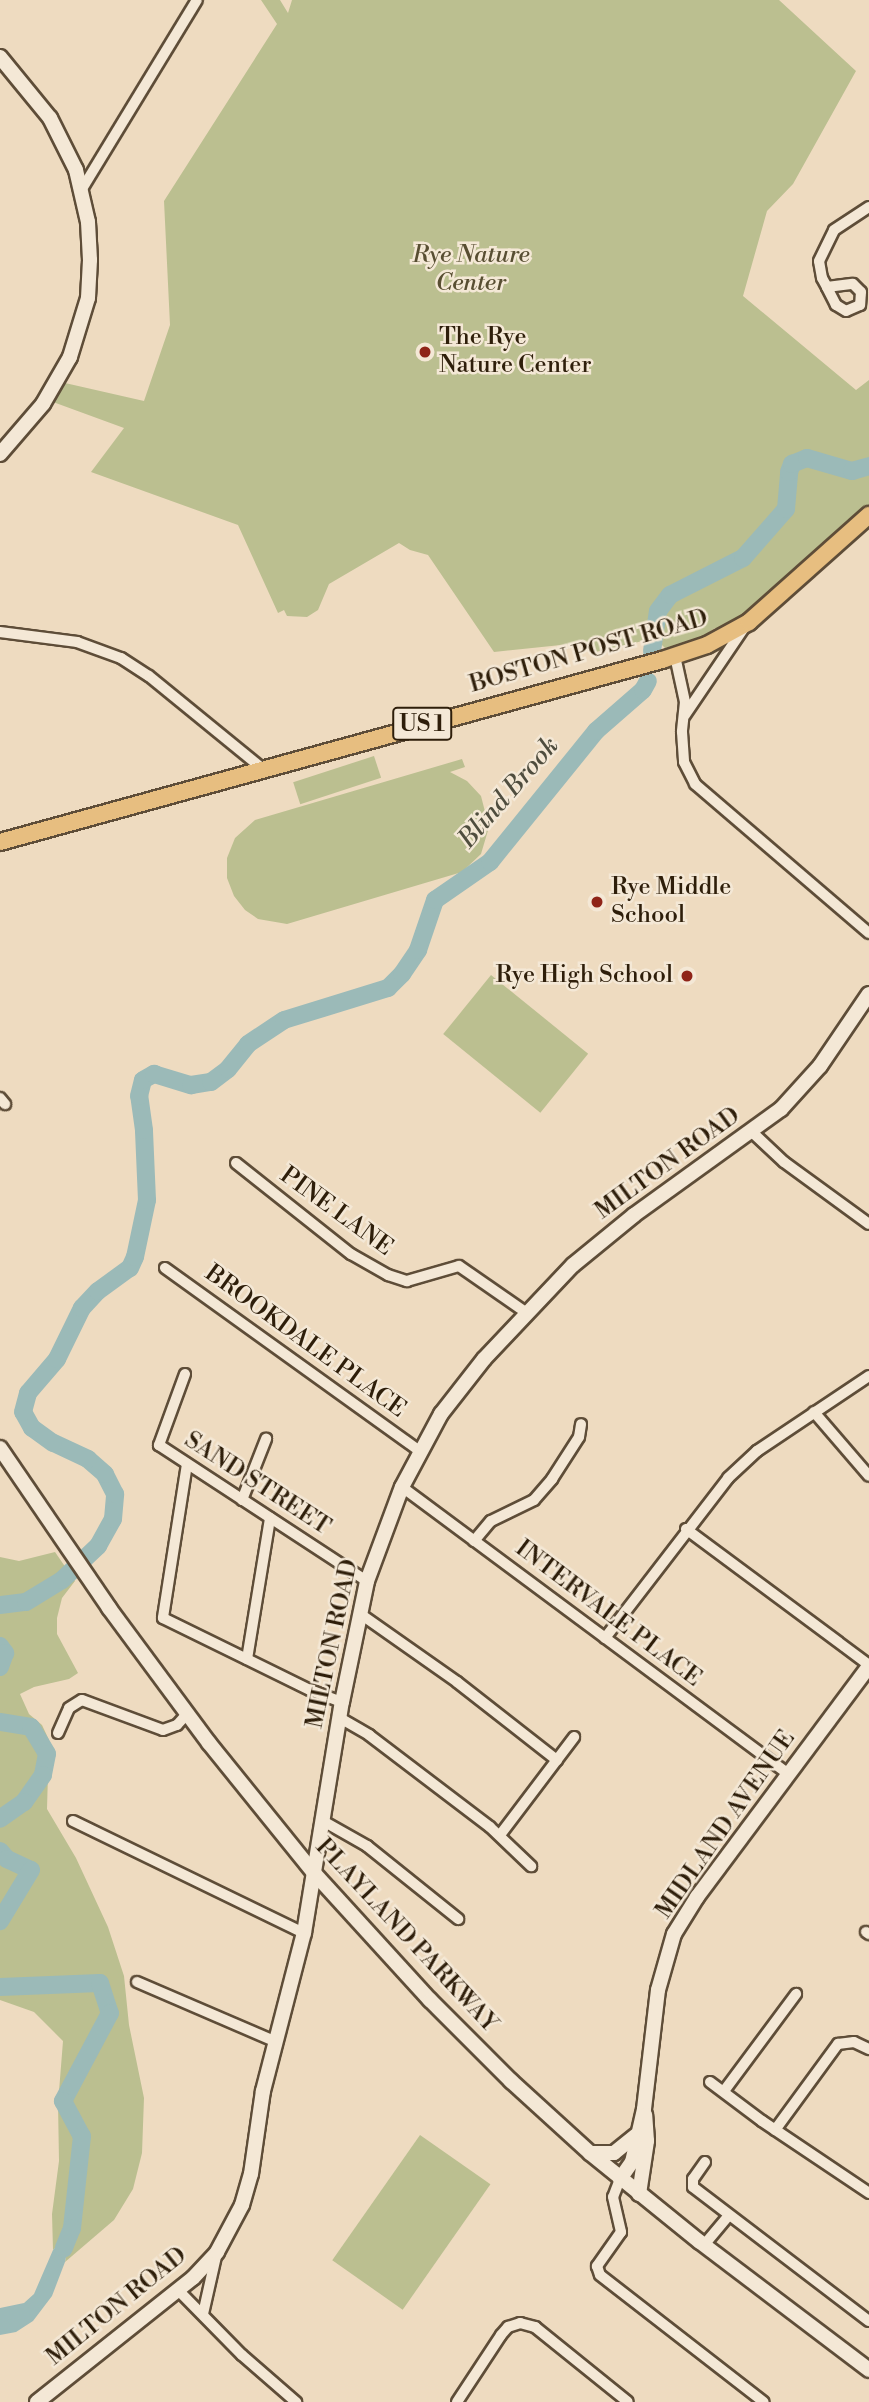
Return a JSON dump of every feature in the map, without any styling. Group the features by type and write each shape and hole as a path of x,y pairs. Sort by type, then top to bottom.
{"main road":[{"name":"BOSTON POST ROAD","path":"0,842 675,656 721,638 749,622 869,514"}],"street":[{"path":"82,189 197,0"},
{"path":"0,57 50,118 76,170 82,189 90,260 88,298 77,338 53,390 0,454"},
{"path":"827,287 819,261 826,241 842,222 869,207"},
{"path":"685,715 749,622"},
{"path":"0,632 77,642 121,658 171,694 263,769"},
{"path":"675,656 684,690 684,762 695,784 869,933"},
{"name":"MILTON ROAD","path":"37,2402 178,2291 217,2252 233,2225 247,2191 263,2091 304,1933 359,1613 367,1581 402,1487 420,1451 467,1378 573,1265 609,1234 752,1132 797,1093 869,994"},
{"path":"752,1132 784,1162 869,1224"},
{"name":"PINE LANE","path":"236,1163 340,1246 388,1275 407,1281 459,1266 527,1313"},
{"name":"BROOKDALE PLACE","path":"165,1268 420,1451"},
{"name":"SAND STREET","path":"185,1374 159,1445 367,1581"},
{"path":"605,1638 686,1529 728,1478 757,1451 869,1376"},
{"path":"814,1412 869,1476"},
{"path":"474,1541 491,1521 534,1500 552,1479 579,1437 581,1424"},
{"path":"242,1500 266,1439"},
{"name":"PLAYLAND PARKWAY","path":"0,1448 62,1541 187,1714 314,1873 457,2027 620,2179 869,2370"},
{"path":"187,1464 163,1618 342,1702"},
{"name":"INTERVALE PLACE","path":"402,1487 789,1774"},
{"path":"247,1659 270,1518"},
{"path":"686,1529 869,1665"},
{"path":"359,1613 457,1682 557,1760"},
{"name":"MIDLAND AVENUE","path":"620,2179 632,2162 636,2134 644,2109 658,1990 674,1934 697,1897 869,1665"},
{"path":"58,1732 69,1708 82,1700 163,1730 177,1725 187,1714"},
{"path":"340,1718 369,1735 500,1835 531,1866"},
{"path":"500,1835 575,1737"},
{"path":"74,1821 304,1933"},
{"path":"323,1821 367,1846 458,1919"},
{"path":"137,1982 275,2042"},
{"path":"724,2091 796,1994"},
{"path":"775,2130 838,2044 854,2042 869,2049"},
{"path":"710,2081 775,2130 869,2193"},
{"name":"MIDLAND AVENUE","path":"639,2194 647,2141 644,2109"},
{"path":"590,2153 614,2153 631,2142 636,2134"},
{"path":"705,2162 693,2179 693,2187 869,2321"},
{"path":"620,2179 613,2197 621,2232 597,2266 600,2275 764,2402"},
{"path":"704,2245 728,2216"},
{"path":"203,2314 217,2252"},
{"path":"178,2291 296,2402"},
{"path":"460,2401 501,2335 508,2326 520,2323 535,2327 628,2402"}],"green space":[{"name":"Rye Nature Center","path":"261,0 280,0 288,13 292,0 779,0 856,71 793,184 767,211 743,296 856,390 869,380 869,506 757,606 722,631 715,628 701,638 665,648 660,643 660,637 591,653 590,642 494,652 428,555 410,550 399,543 329,584 318,610 307,617 287,616 284,610 278,613 238,525 91,472 124,428 53,402 65,383 144,401 170,325 164,201 277,24"},
{"path":"374,756 381,778 300,804 293,782"},
{"path":"462,759 465,767 450,772 467,781 481,796 489,827 481,854 462,872 287,924 258,919 245,910 234,896 227,878 227,858 235,838 255,820"},
{"path":"491,975 588,1054 540,1113 443,1034"},
{"path":"55,1552 75,1581 62,1598 57,1618 57,1634 78,1673 69,1679 34,1687 20,1694 29,1714 42,1725 49,1740 47,1809 76,1858 108,1927 124,1976 129,2025 144,2098 142,2153 133,2189 114,2220 65,2262 72,2229 53,2250 52,2214 59,2161 58,2104 63,2041 34,2012 0,2000 0,1557 19,1561"},
{"path":"420,2135 490,2184 403,2310 332,2260"}],"water":[{"path":"72,2228 65,2262 52,2296 33,2321 16,2332 0,2335 0,2308 24,2303 34,2294 53,2250"}],"waterway":[{"name":"Blind Brook","path":"652,651 658,611 670,595 743,558 786,509 792,464 807,458 852,471 869,466"},
{"name":"Blind Brook","path":"0,1605 26,1602 62,1580 98,1546 113,1519 115,1494 105,1474 88,1459 53,1443 32,1428 23,1412 28,1393 57,1359 82,1308 98,1291 130,1268 135,1257 147,1200 144,1130 139,1096 143,1080 154,1074 191,1085 211,1082 228,1069 248,1044 284,1020 388,988 402,974 418,950 435,900 490,862 596,731 643,690 648,681"},
{"name":"Blind Brook","path":"0,1646 5,1653 0,1667"},
{"name":"Blind Brook","path":"0,1722 31,1727 47,1754 43,1775 24,1802 0,1819"},
{"name":"Blind Brook","path":"0,1851 7,1859 31,1870 0,1921"},
{"name":"Blind Brook","path":"0,1987 100,1983 110,2013 63,2101 82,2136 72,2228 64,2248"}],"place":[{"name":"The Rye Nature Center","path":"425,352"},
{"name":"Rye Middle School","path":"597,902"},
{"name":"Rye High School","path":"687,976"}]}
